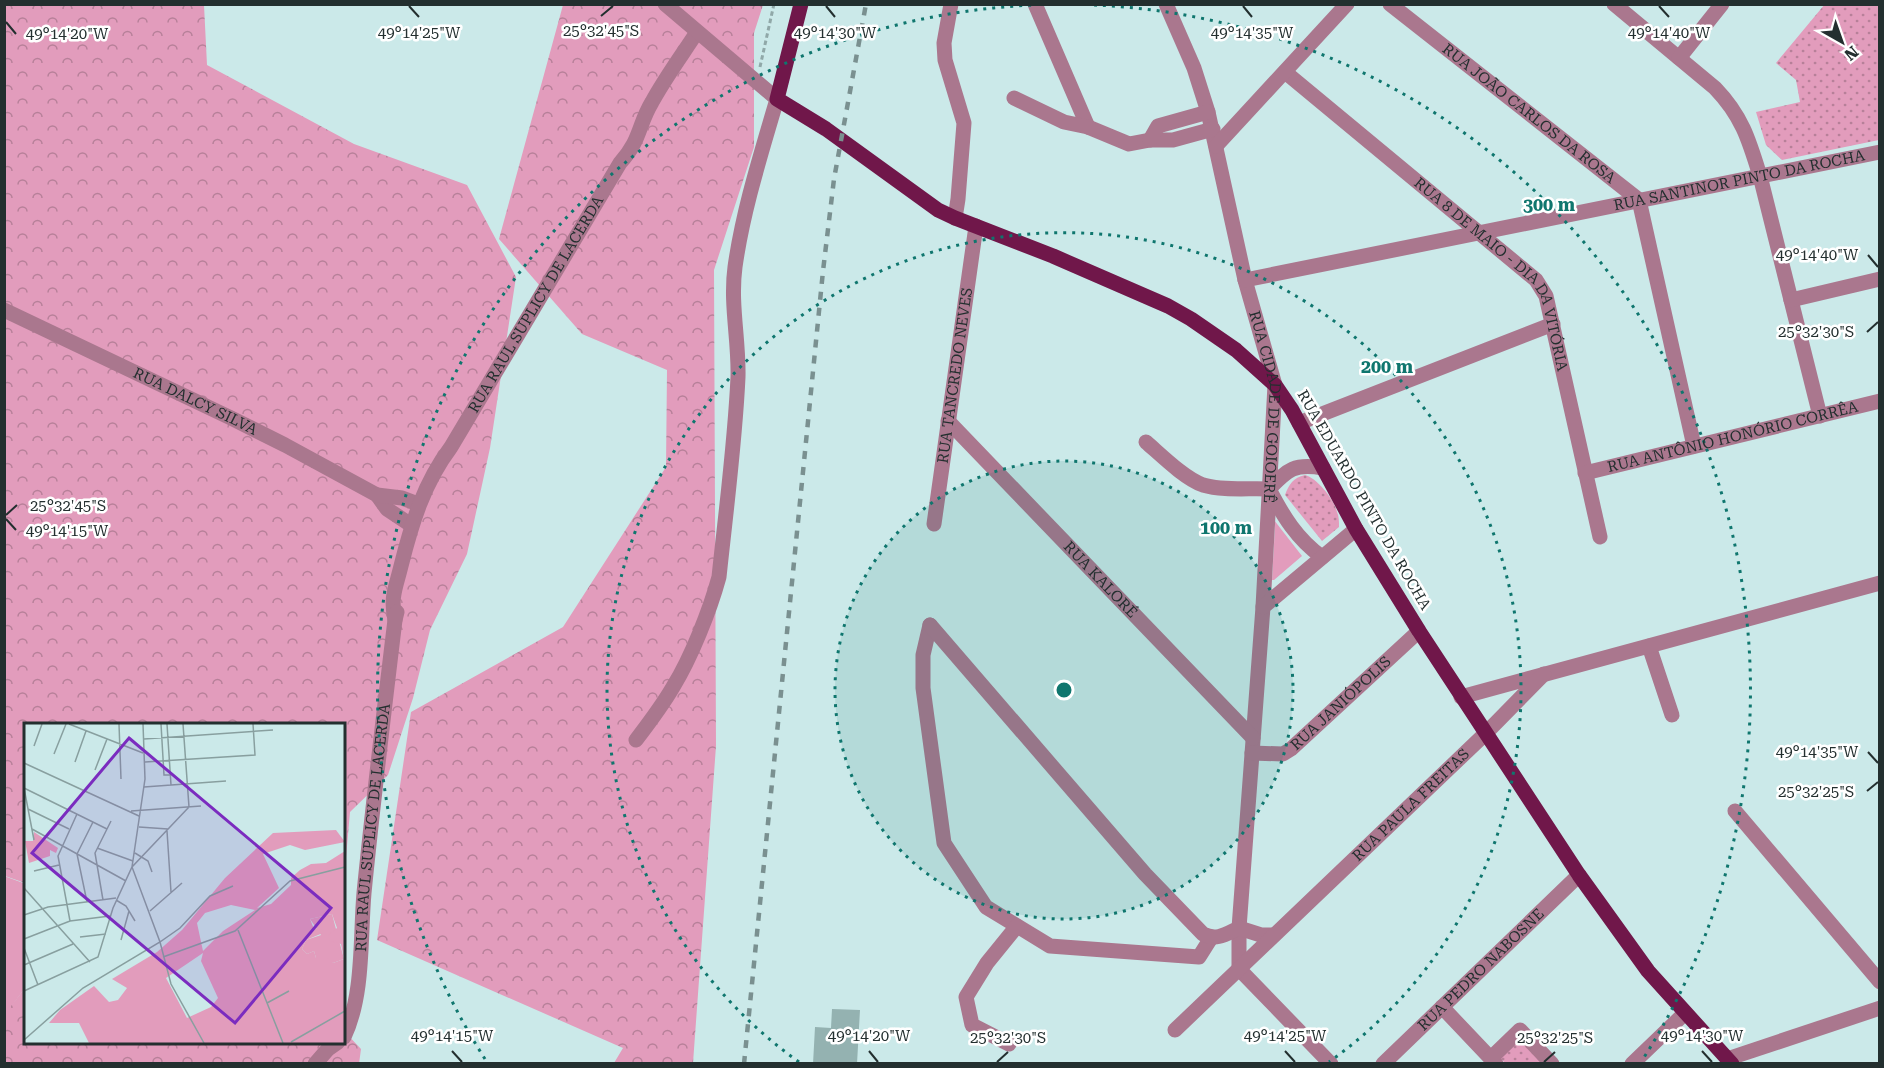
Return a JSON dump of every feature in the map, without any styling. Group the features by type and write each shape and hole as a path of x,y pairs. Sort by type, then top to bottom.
{"main road":[{"path":"777,99 801,4"},
{"name":"RUA EDUARDO PINTO DA ROCHA","path":"777,99 826,129 938,210 1053,256 1168,306 1214,334 1257,367 1275,385 1299,423 1356,529 1419,631 1579,875 1627,944 1685,1013 1730,1061"}],"street":[{"path":"636,740 673,688 713,599 719,577 738,374 734,270 752,187 777,99 665,4"},
{"path":"951,4 944,43 945,60 963,123 955,218"},
{"path":"1035,4 1088,127"},
{"path":"1216,146 1347,4"},
{"name":"RUA JOÃO CARLOS DA ROSA","path":"1390,4 1639,200"},
{"path":"1614,4 1729,103 1740,120 1749,138 1760,176 1820,416"},
{"path":"1679,58 1722,4"},
{"name":"RUA CIDADE DE GOIOERÊ","path":"1172,8 1213,129 1245,280 1275,385 1263,607 1239,928 1239,969"},
{"name":"RUA RAUL SUPLICY DE LACERDA","path":"345,1034 356,992 366,876 394,620 401,596 400,570 418,504 426,489 444,473 451,447 620,163 624,147 661,103 671,73 697,32"},
{"name":"RUA 8 DE MAIO - DIA DA VITÓRIA","path":"1285,72 1536,280 1546,296 1553,324 1600,537"},
{"path":"1014,98 1064,122 1088,127 1129,144 1150,140 1173,140 1213,129"},
{"path":"1150,140 1158,126 1208,112"},
{"name":"RUA SANTINOR PINTO DA ROCHA","path":"1245,280 1880,152"},
{"path":"1639,200 1694,447"},
{"name":"RUA TANCREDO NEVES","path":"934,524 976,226"},
{"path":"1791,300 1880,279"},
{"name":"RUA DALCY SILVA","path":"7,309 231,418 376,495 402,498 418,504"},
{"path":"1299,423 1553,324"},
{"name":"RUA ANTÔNIO HONÓRIO CORRÊA","path":"1585,473 1880,401"},
{"name":"RUA KALORÉ","path":"948,421 1252,746"},
{"path":"1146,442 1190,478 1214,487 1269,489 1283,474 1296,466 1307,465 1323,468"},
{"path":"1269,489 1292,528 1303,542 1322,557"},
{"name":"RUA DALCY SILVA","path":"376,495 387,509 411,525"},
{"path":"1263,607 1356,529"},
{"path":"1461,697 1880,583"},
{"path":"1211,939 1199,957 1050,946 986,907 944,843 923,688 923,656 930,625 1145,874 1203,934 1211,939 1220,938 1239,928 1261,935 1274,935"},
{"name":"RUA JANIÓPOLIS","path":"1252,746 1283,754 1291,749 1419,631"},
{"path":"1649,646 1672,715"},
{"name":"RUA PAULA FREITAS","path":"1175,1030 1485,734 1544,674"},
{"path":"1735,811 1880,981"},
{"name":"RUA PEDRO NABOSNE","path":"1383,1064 1579,875"},
{"path":"1009,1044 972,1025 966,998 987,963 1017,926"},
{"path":"1239,969 1331,1064"},
{"path":"1442,1007 1494,1061 1520,1030 1552,1064"},
{"path":"1730,1061 1880,1008"},
{"path":"1632,1064 1685,1013"},
{"path":"315,1064 328,1049 336,1044"},
{"path":"328,1064 338,1044"}],"path":[{"path":"759,72 774,4"}],"green space":[{"path":"1825,4 1879,5 1879,140 1782,160 1766,145 1756,112 1800,102 1796,80 1776,63"},
{"path":"5,5 204,5 207,65 354,144 467,185 516,277 490,448 467,554 430,630 413,698 388,775 350,812 345,869 345,723 24,723 24,883 5,876"},
{"path":"563,5 763,5 754,33 754,147 714,270 716,746 693,1063 614,1063 623,1048 377,940 411,712 563,627 666,467 667,370 582,334 499,239"},
{"path":"1305,475 1315,480 1324,490 1338,515 1339,527 1322,541 1285,495 1292,482"},
{"path":"1274,520 1302,556 1272,580 1275,526 1272,521"},
{"path":"4,876 24,883 24,989 5,1015"},
{"path":"24,989 24,1044 345,1044 345,1032 361,1049 359,1064 5,1063 4,1015"},
{"path":"1517,1038 1543,1063 1505,1063 1498,1056"}],"building":[{"path":"832,1009 860,1010 857,1064 813,1064 815,1027 831,1028"}],"railway":[{"path":"744,1064 823,271 834,179 866,4"}]}
